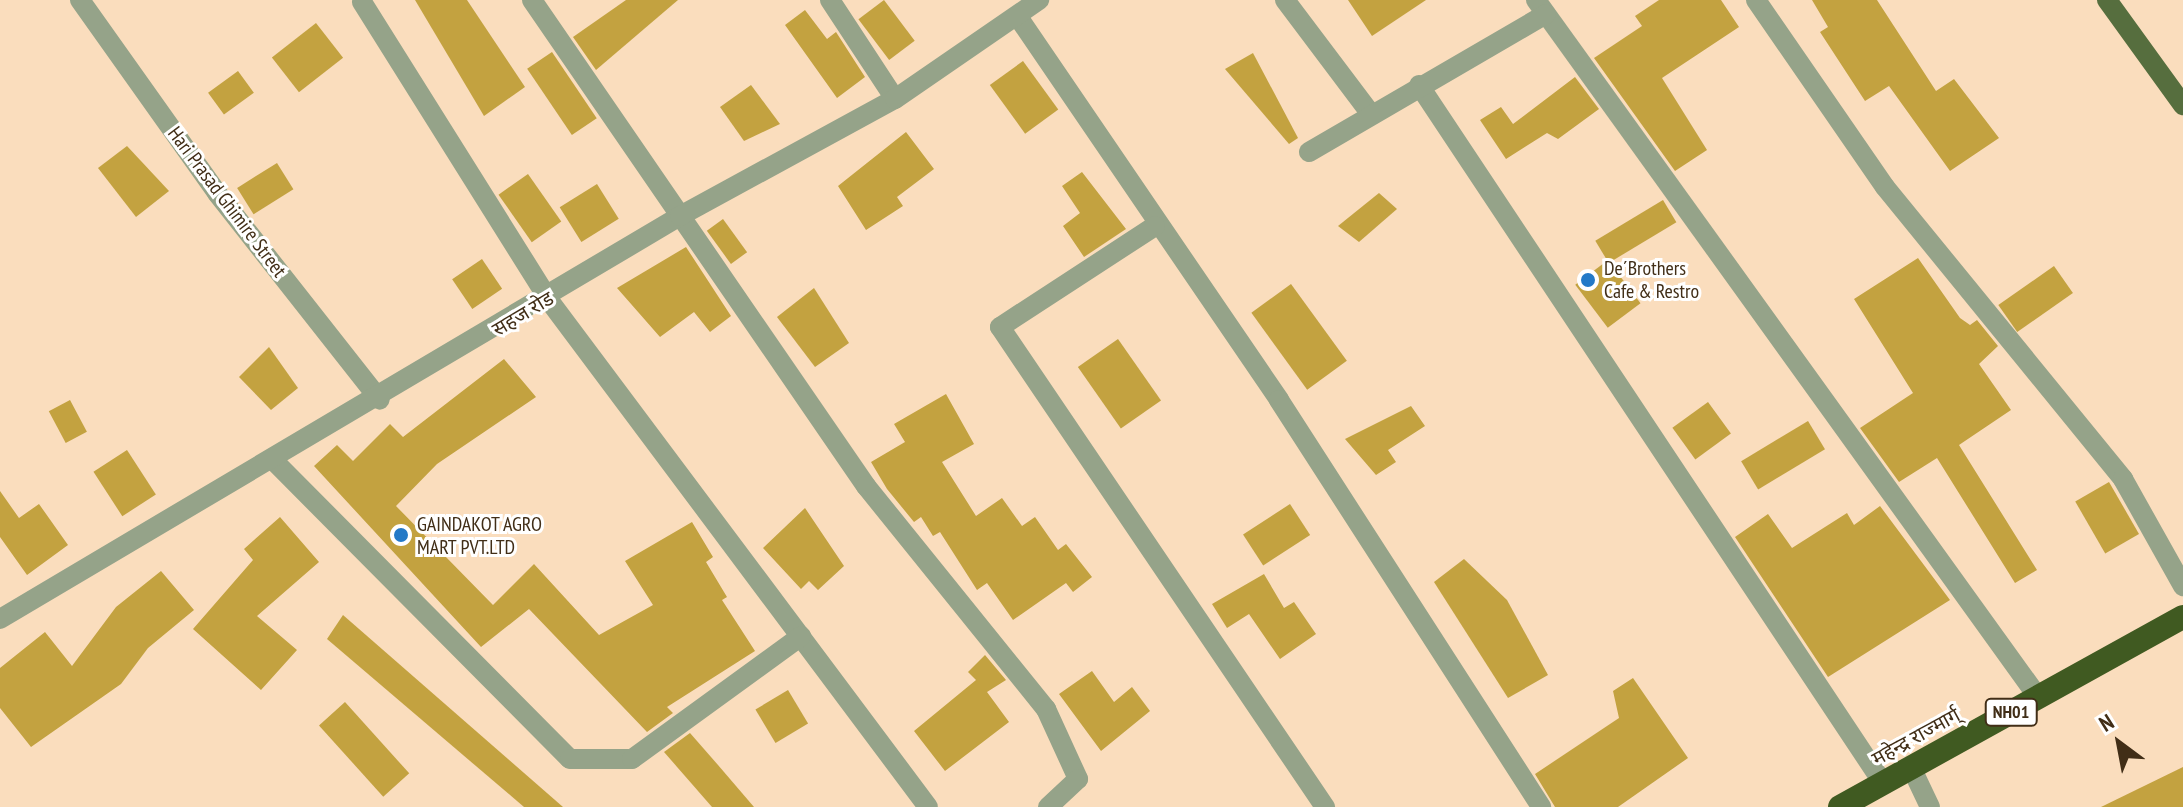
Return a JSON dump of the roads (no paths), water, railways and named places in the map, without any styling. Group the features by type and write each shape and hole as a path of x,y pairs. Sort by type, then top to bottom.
{"highway":[{"name":"महेन्द्र राज्मार्ग्","path":"1840,807 2183,617"}],"main road":[{"path":"2107,0 2183,105"}],"street":[{"name":"Hari Prasad Ghimire Street","path":"80,0 225,204 380,400"},
{"path":"532,0 866,486 1046,709 1078,779 1048,807"},
{"path":"830,0 895,99"},
{"name":"सहज रोड","path":"0,619 380,400 680,216 895,99 1039,0"},
{"path":"1285,0 1370,113"},
{"path":"1756,0 1885,187 2123,479 2183,586"},
{"path":"362,2 548,299 928,807"},
{"path":"1309,152 1541,7 2038,697"},
{"path":"1018,17 1155,226 1279,400 1541,807"},
{"path":"1419,85 1883,783"},
{"path":"1155,226 1000,327 1325,807"},
{"path":"273,460 570,759 632,759 801,636"},
{"path":"1911,767 1930,807"}],"place":[{"name":"De´Brothers Cafe & Restro","path":"1588,280"},
{"name":"GAINDAKOT AGRO MART PVT.LTD","path":"401,535"}]}
